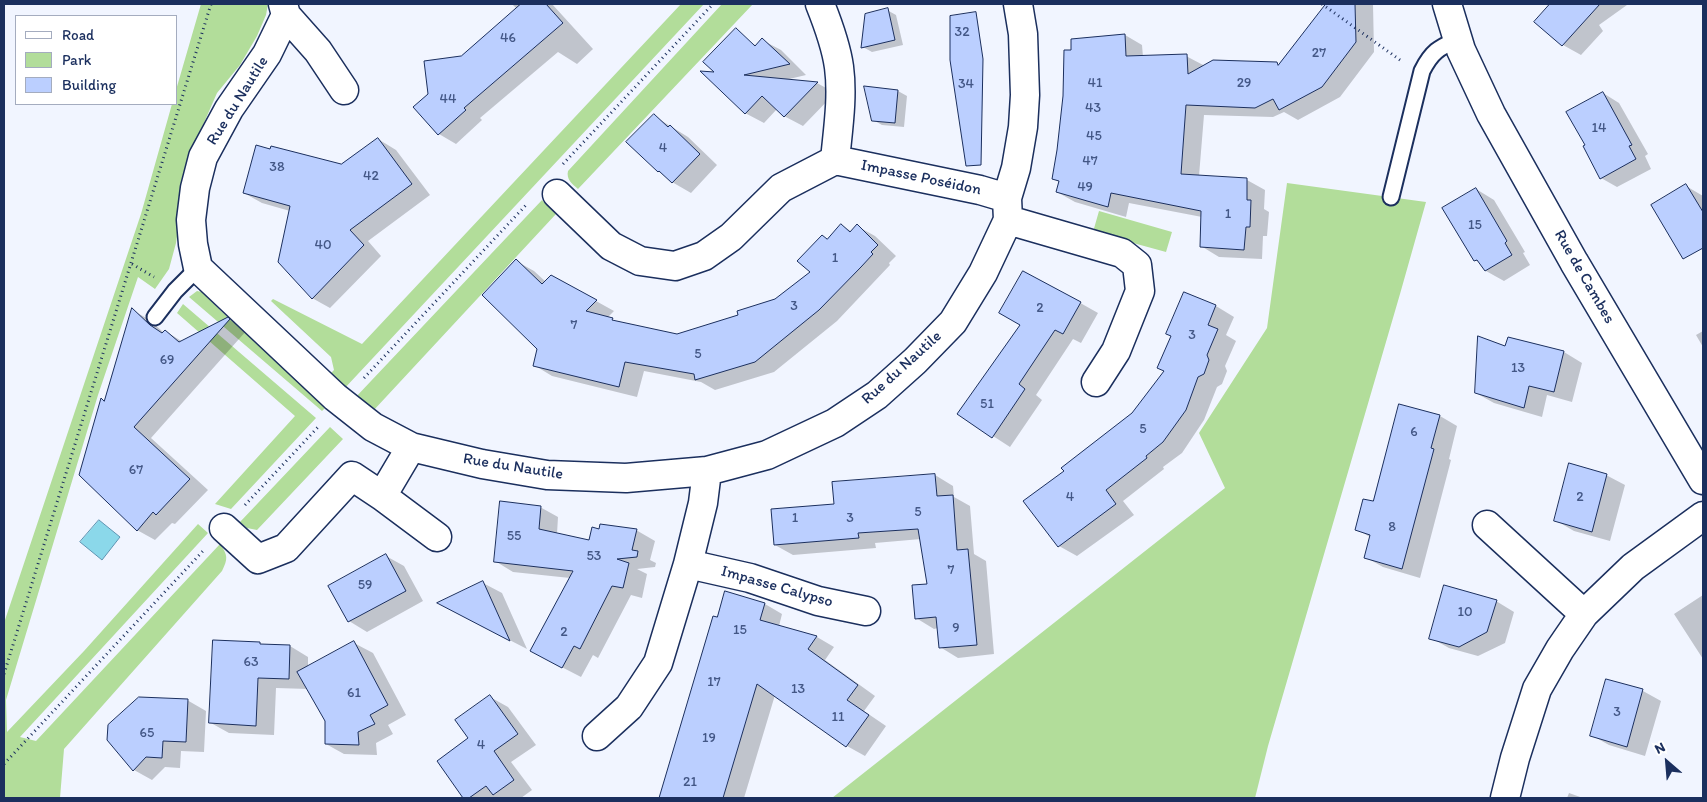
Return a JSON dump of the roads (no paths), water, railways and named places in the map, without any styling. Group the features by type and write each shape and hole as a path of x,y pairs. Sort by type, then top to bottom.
{"street":[{"path":"557,194 611,246 640,261 676,266 704,256 730,237 781,188 835,160 840,100 839,67 832,36 820,4"},
{"name":"Rue de Cambes","path":"1448,4 1458,39 1491,114 1569,253 1703,480"},
{"name":"Rue du Nautile","path":"344,90 318,51 285,10 267,54 229,109 203,157 195,188 191,220 198,268 333,411 373,427 412,447 482,464 548,476 626,478 707,471 767,455 835,423 877,395 915,361 953,322 983,273 1008,209 1023,126 1025,68 1023,5"},
{"name":"Impasse Poséidon","path":"835,160 980,190 1008,209 1122,253 1137,265 1140,291 1116,352 1096,382"},
{"path":"382,496 412,447"},
{"path":"597,736 629,707 658,663 704,503 707,471"},
{"path":"224,528 258,559 286,548 352,476 437,537"},
{"path":"1505,798 1515,758 1537,689 1560,649 1584,614 1633,567 1703,516"},
{"path":"1488,525 1584,614"},
{"name":"Impasse Calypso","path":"688,564 750,578 818,601 866,611"}],"lane":[{"path":"1390,197 1422,71 1428,58 1436,49 1458,39"},
{"path":"155,316 174,292 198,268"}],"water":[{"path":"99,520 120,537 102,560 80,542"}]}
